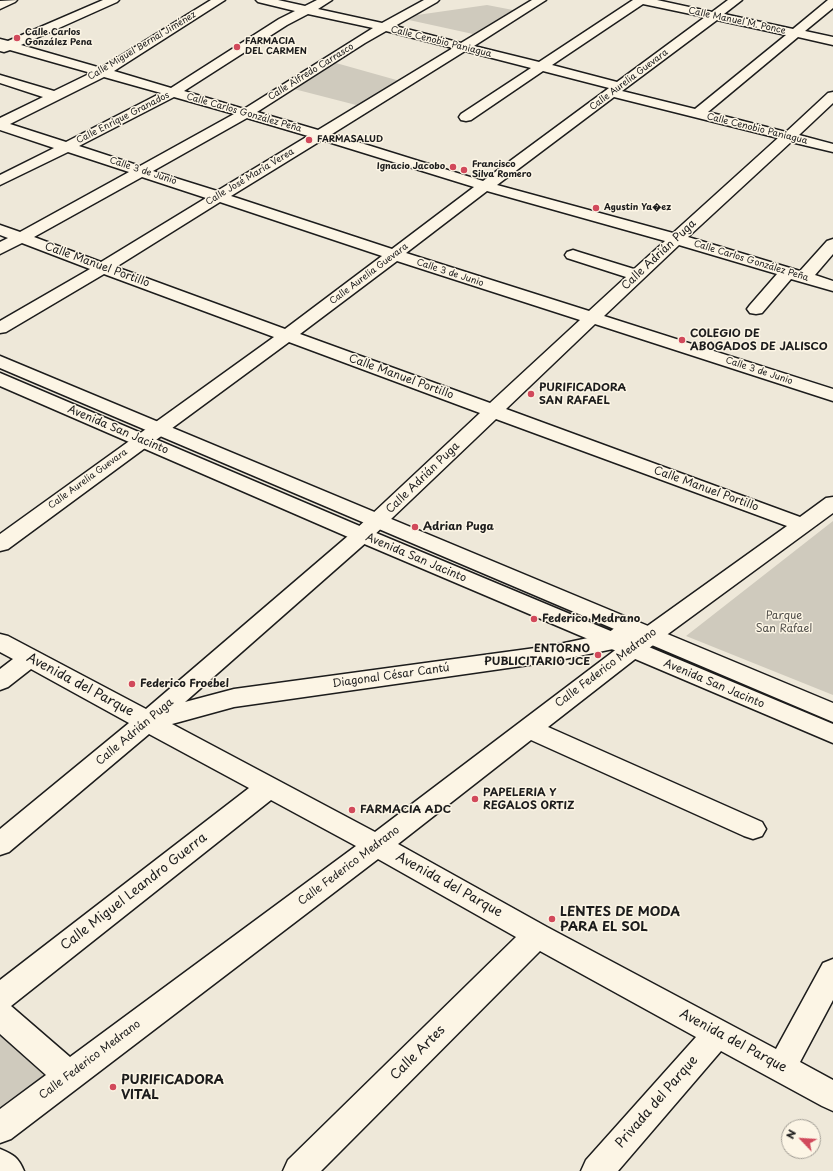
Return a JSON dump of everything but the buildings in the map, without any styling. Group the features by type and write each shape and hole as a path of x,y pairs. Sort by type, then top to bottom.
{"street":[{"path":"0,5 11,0"},
{"path":"3,46 113,0"},
{"name":"Calle Miguel Bernal Jiménez","path":"0,124 102,73 219,0"},
{"name":"Calle Cenobio Paniagua","path":"262,0 383,27 542,67 698,114 833,148"},
{"name":"Calle Enrique Granados","path":"0,181 172,93 283,22 326,0"},
{"name":"Calle Alfredo Carrasco","path":"0,249 245,114 383,27 433,0"},
{"name":"Calle José María Verea","path":"0,328 104,267 540,0"},
{"path":"466,117 641,0"},
{"name":"Calle Manuel M. Ponce","path":"641,0 833,41"},
{"name":"Calle Aurelia Guevara","path":"0,544 141,440 287,336 485,186 736,0"},
{"path":"698,114 833,2"},
{"name":"Calle Carlos González Peña","path":"3,46 321,135 485,186 676,239 833,286"},
{"path":"0,79 55,96"},
{"name":"Calle Adrián Puga","path":"0,844 148,721 378,521 493,410 637,275 833,96"},
{"name":"Calle 3 de Junio","path":"0,124 395,255 833,395"},
{"name":"Calle Manuel Portillo","path":"0,230 803,525"},
{"path":"756,309 833,244"},
{"path":"573,255 637,275"},
{"name":"Avenida San Jacinto","path":"0,361 378,521 631,638 833,734"},
{"name":"Avenida San Jacinto","path":"0,379 362,535 631,638 833,713"},
{"name":"Calle Federico Medrano","path":"0,1128 377,845 528,728 631,638 803,525 833,503"},
{"name":"Diagonal César Cantú","path":"148,721 234,698 550,654 631,638"},
{"name":"Avenida del Parque","path":"0,642 269,786 833,1096"},
{"path":"0,682 30,658"},
{"path":"528,728 753,829"},
{"name":"Calle Miguel Leandro Guerra","path":"0,997 269,786"},
{"name":"Calle Artes","path":"299,1171 537,934"},
{"path":"782,1067 833,972"},
{"path":"0,1015 70,1076"},
{"name":"Privada del Parque","path":"597,1171 718,1033"},
{"path":"0,1165 8,1171"}],"green space":[{"path":"487,5 513,10 473,34 409,20 417,15"},
{"path":"336,63 400,81 360,106 294,89"},
{"name":"Parque San Rafael","path":"833,521 833,695 686,636"},
{"path":"0,1028 55,1070 0,1110"}],"place":[{"name":"Calle Carlos González Pena","path":"17,38"},
{"name":"FARMACIA DEL CARMEN","path":"237,47"},
{"name":"FARMASALUD","path":"309,140"},
{"name":"Ignacio Jacobo","path":"453,167"},
{"name":"Francisco Silva Romero","path":"464,170"},
{"name":"Agustin Ya�ez","path":"596,208"},
{"name":"COLEGIO DE ABOGADOS DE JALISCO","path":"682,340"},
{"name":"PURIFICADORA SAN RAFAEL","path":"531,394"},
{"name":"Adrian Puga","path":"415,527"},
{"name":"Federico Medrano","path":"534,619"},
{"name":"ENTORNO PUBLICITARIO JCE","path":"598,655"},
{"name":"Federico Froebel","path":"132,684"},
{"name":"PAPELERIA Y REGALOS ORTIZ","path":"475,799"},
{"name":"FARMACIA ADC","path":"352,810"},
{"name":"LENTES DE MODA PARA EL SOL","path":"552,919"},
{"name":"PURIFICADORA VITAL","path":"113,1087"}]}
